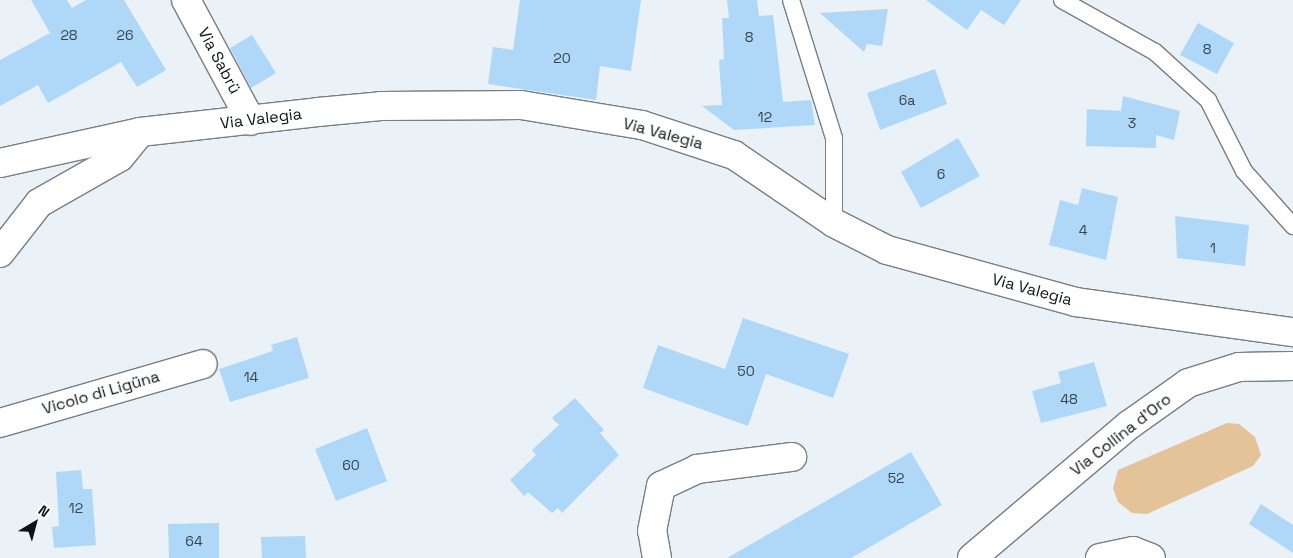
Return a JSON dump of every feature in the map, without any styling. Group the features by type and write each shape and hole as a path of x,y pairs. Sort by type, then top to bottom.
{"street":[{"name":"Via Sabrü","path":"186,0 251,121"},
{"name":"Via Valegia","path":"0,163 140,132 381,106 521,106 642,126 734,155 834,223 887,250 1076,302 1293,332"},
{"path":"0,252 39,203 120,157 140,132"},
{"name":"Vicolo di Ligüna","path":"0,423 203,364"},
{"name":"Via Collina d'Oro","path":"972,558 1129,425 1188,384 1239,368 1293,366"},
{"path":"657,558 652,531 661,486 697,469 792,457"},
{"path":"1100,558 1133,551 1150,558"}],"lane":[{"path":"791,0 834,138 834,223"},
{"path":"1062,0 1155,52 1208,100 1244,171 1290,218"}],"shaded area":[{"path":"1227,423 1239,424 1255,437 1261,455 1253,466 1147,514 1132,513 1118,502 1113,488 1118,470"}],"building":[{"path":"31,0 67,0 72,8 86,0 124,0 166,70 137,87 121,62 48,103 38,85 0,106 0,60 50,33"},
{"path":"520,0 641,0 631,71 600,66 596,100 488,84 493,47 513,50"},
{"path":"727,0 757,0 759,16 773,15 783,102 811,100 815,125 734,130 702,106 722,105 719,60 724,59 722,18 729,18"},
{"path":"926,0 1021,0 1004,25 981,10 967,30"},
{"path":"888,9 882,46 867,44 864,52 820,13"},
{"path":"1198,23 1234,43 1217,74 1180,55"},
{"path":"252,35 276,73 251,88 230,48"},
{"path":"935,69 947,104 880,130 867,93"},
{"path":"1123,96 1180,111 1174,140 1156,135 1156,148 1086,146 1087,109 1121,111"},
{"path":"958,138 980,176 921,208 901,172"},
{"path":"1082,188 1118,197 1106,260 1049,245 1060,200 1078,205"},
{"path":"1175,216 1249,225 1245,266 1177,258"},
{"path":"743,318 849,354 833,398 766,374 748,426 643,388 658,345 725,369"},
{"path":"297,337 309,378 230,402 219,369 273,351 271,345"},
{"path":"1094,362 1107,406 1041,423 1032,391 1061,383 1058,372"},
{"path":"575,398 604,430 600,433 619,455 562,513 558,508 552,513 528,492 524,496 510,480 536,455 532,450 559,425 552,418"},
{"path":"367,428 387,481 336,501 315,449"},
{"path":"911,452 942,505 851,558 727,558"},
{"path":"81,470 83,489 92,489 96,545 54,548 52,527 59,526 56,472"},
{"path":"1261,504 1293,525 1293,553 1249,524"},
{"path":"219,523 219,558 169,558 168,524"},
{"path":"305,536 306,558 262,558 261,537"}]}
